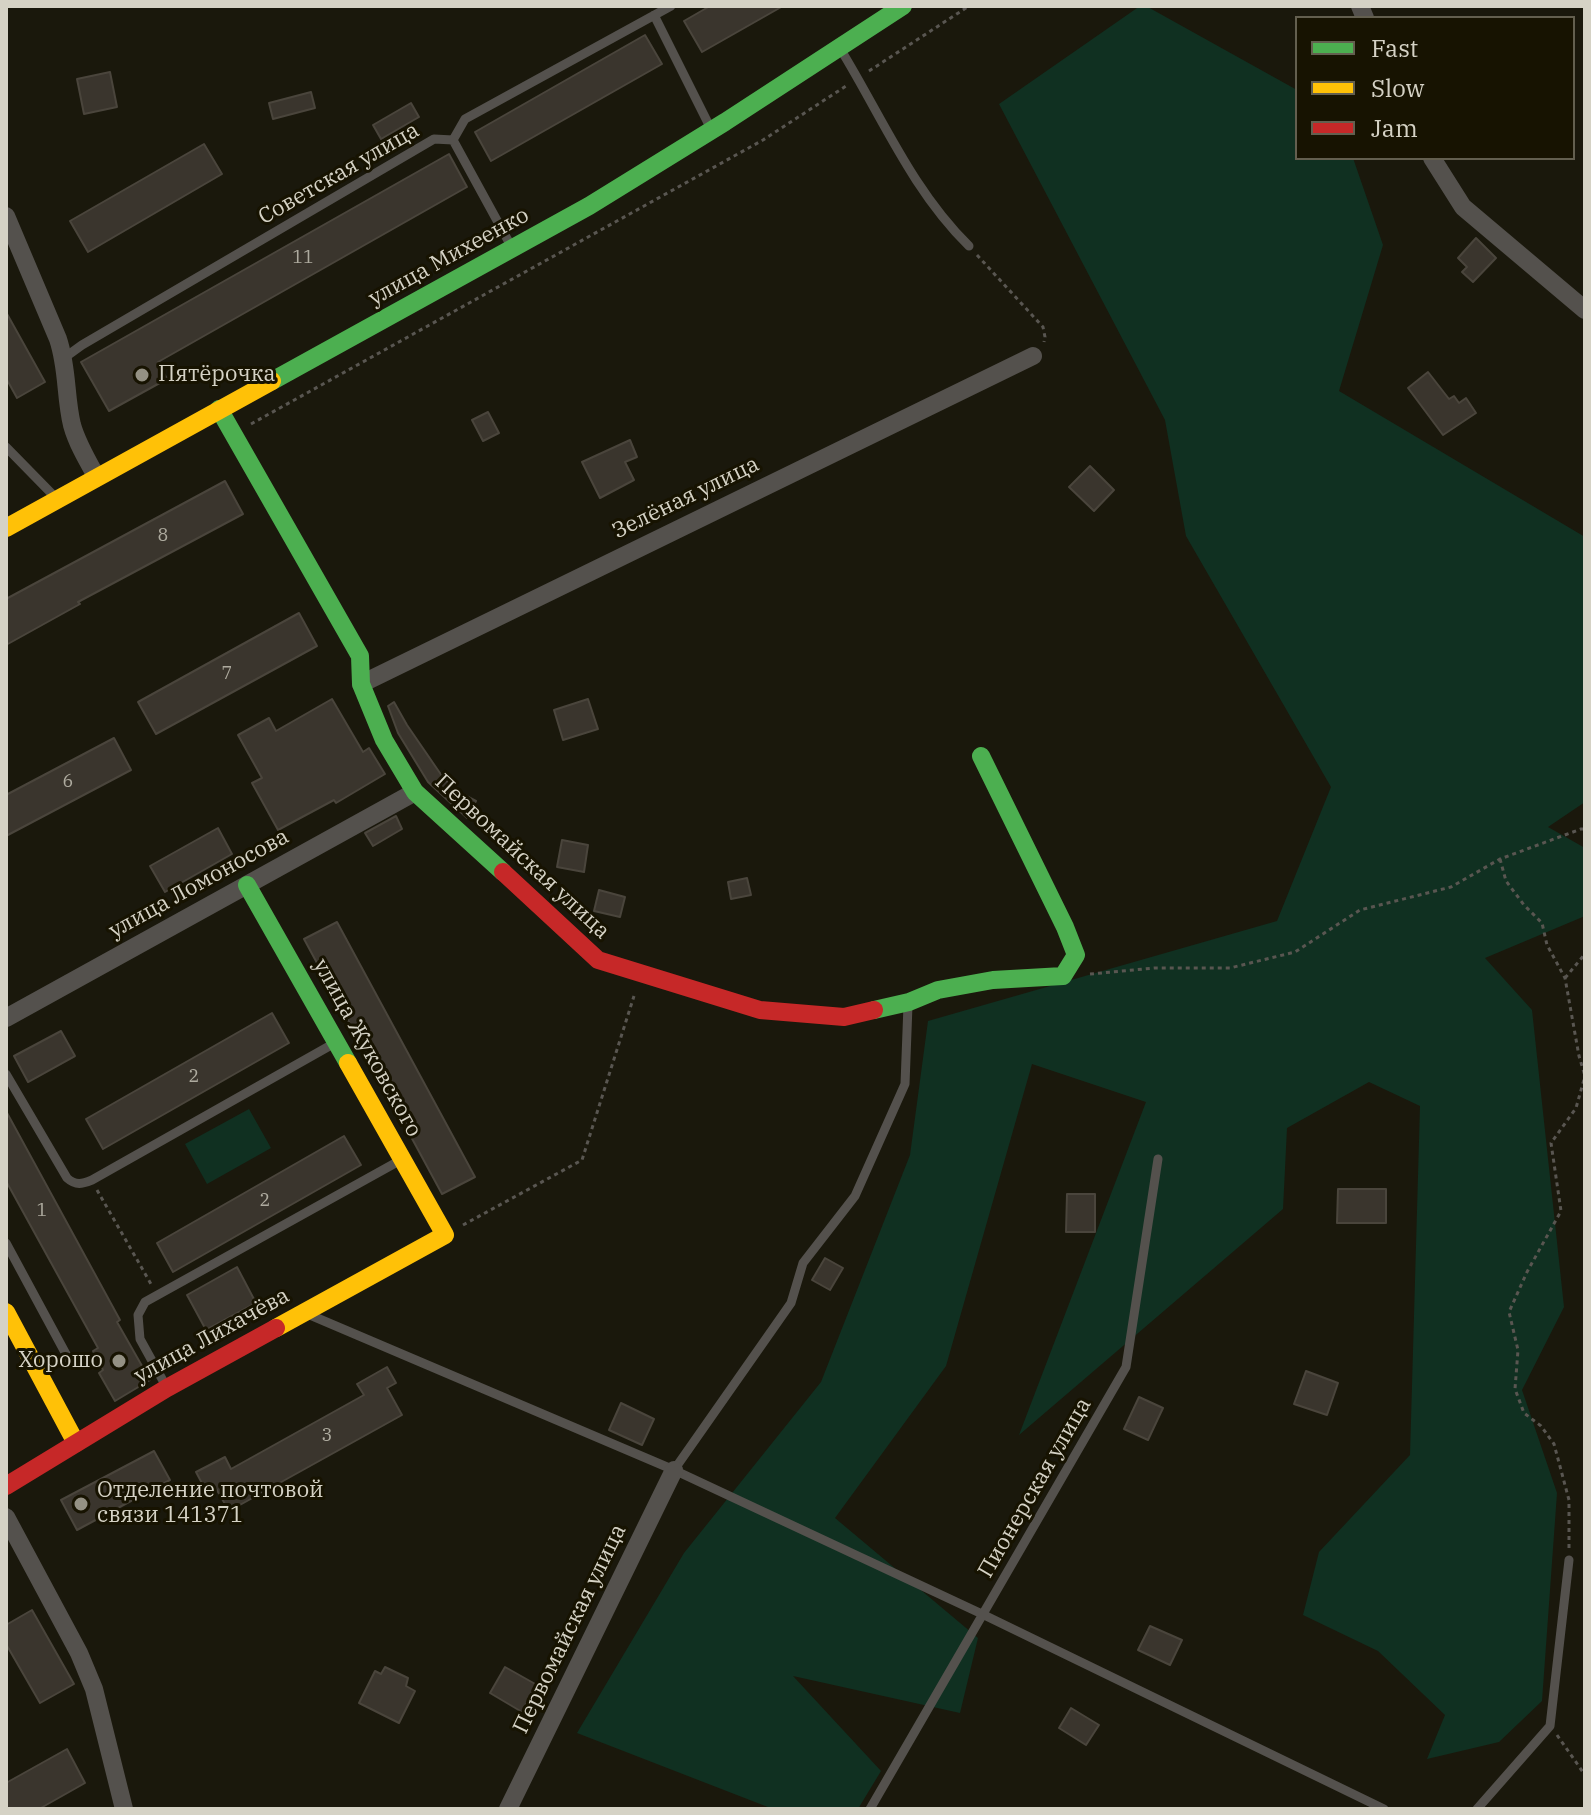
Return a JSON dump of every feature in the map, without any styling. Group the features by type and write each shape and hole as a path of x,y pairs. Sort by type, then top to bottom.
{"street":[{"name":"улица Михеенко","path":"6,528 513,249 712,130 903,6"},
{"path":"1433,160 1463,207 1585,310"},
{"path":"6,216 64,358 72,426 96,476"},
{"name":"Зелёная улица","path":"361,684 1033,356"},
{"name":"Первомайская улица","path":"219,409 360,656 361,684 384,740 415,792 598,960 760,1010 844,1017 909,1002 938,990 993,980 1063,976"},
{"path":"981,756 1076,955 1063,976"},
{"name":"улица Ломоносова","path":"6,1018 415,792"},
{"name":"улица Жуковского","path":"247,885 445,1235"},
{"name":"улица Лихачёва","path":"6,1486 167,1388 445,1235"},
{"path":"6,1312 76,1443"},
{"name":"Первомайская улица","path":"508,1809 674,1470"},
{"path":"6,1517 79,1653 94,1689 124,1809"}],"lane":[{"name":"Советская улица","path":"64,358 434,139 453,140 465,119 671,6"},
{"path":"654,15 712,130"},
{"path":"839,47 907,168 954,231 969,246"},
{"path":"453,140 513,249"},
{"path":"6,447 57,499"},
{"path":"674,1470 791,1303 803,1263 855,1196 905,1084 909,1002"},
{"path":"6,1074 67,1178 73,1184 82,1184 336,1042"},
{"path":"167,1388 140,1339 138,1315 145,1302 402,1159"},
{"name":"Пионерская улица","path":"870,1809 1126,1367 1158,1159"},
{"path":"6,1243 67,1356 38,1372"},
{"path":"303,1312 674,1470 982,1614 1384,1809"},
{"path":"1477,1809 1550,1726 1569,1560"}],"path":[{"path":"969,246 1043,327 1043,348 1033,356"},
{"path":"1063,976 1155,968 1230,968 1295,952 1360,910 1451,887 1500,859 1585,829"},
{"path":"1500,859 1506,881 1542,923 1547,945 1565,978 1585,1076 1576,1108 1551,1143 1561,1211 1509,1312 1518,1350 1515,1389 1524,1413 1541,1426 1554,1444 1569,1500 1569,1560"},
{"path":"1565,978 1585,954"},
{"path":"445,1235 582,1160 641,973"},
{"path":"92,1180 156,1294"},
{"path":"1550,1726 1585,1775"}],"green space":[{"path":"1140,6 1146,6 1295,89 1295,160 1354,160 1383,245 1339,391 1585,537 1585,802 1548,827 1585,848 1585,916 1485,958 1532,1010 1564,1307 1522,1390 1557,1493 1542,1701 1499,1742 1427,1759 1445,1715 1378,1651 1303,1615 1319,1552 1410,1455 1420,1106 1369,1082 1287,1128 1283,1209 1019,1435 1146,1102 1032,1064 946,1366 835,1518 978,1638 960,1713 793,1676 881,1771 858,1809 773,1809 577,1733 684,1553 821,1382 910,1155 928,1021 1277,921 1331,787 1186,536 1165,420 999,104"},
{"path":"249,1109 271,1148 207,1184 185,1144"}],"building":[{"path":"710,6 783,6 702,52 684,21"},
{"path":"645,35 662,64 491,161 475,132"},
{"path":"110,72 117,107 84,114 77,79"},
{"path":"311,92 315,108 273,119 269,103"},
{"path":"411,103 419,117 381,139 373,125"},
{"path":"204,144 222,174 88,252 70,221"},
{"path":"449,154 467,187 158,362 167,379 109,411 81,362"},
{"path":"1476,238 1496,258 1473,282 1462,272 1467,267 1458,258"},
{"path":"6,312 45,382 17,398 6,378"},
{"path":"1428,372 1449,399 1454,396 1459,403 1466,398 1476,413 1443,435 1408,388"},
{"path":"488,412 499,433 483,441 472,420"},
{"path":"630,440 637,457 625,462 634,480 600,498 582,462"},
{"path":"1090,466 1114,490 1094,511 1069,487"},
{"path":"225,481 243,514 78,602 80,604 6,645 6,599"},
{"path":"299,613 317,646 156,734 138,702"},
{"path":"332,699 363,752 369,748 385,774 336,803 334,800 278,830 252,783 262,778 238,735 269,718 276,731"},
{"path":"588,699 598,729 563,740 554,710"},
{"path":"394,702 442,776 455,790 476,801 467,818 428,782 398,733 388,706"},
{"path":"114,738 131,770 6,836 6,795"},
{"path":"396,816 402,829 373,846 365,833"},
{"path":"218,828 232,854 165,892 150,866"},
{"path":"562,840 588,845 584,872 557,867"},
{"path":"747,878 751,895 731,899 728,882"},
{"path":"599,890 625,897 620,917 594,911"},
{"path":"337,922 475,1177 442,1194 304,939"},
{"path":"272,1013 289,1043 103,1149 86,1119"},
{"path":"61,1031 75,1056 28,1082 14,1056"},
{"path":"6,1111 150,1380 115,1401 99,1373 103,1370 93,1351 98,1348 6,1181"},
{"path":"344,1136 361,1165 173,1272 157,1243"},
{"path":"1338,1189 1386,1189 1386,1223 1337,1223"},
{"path":"1067,1194 1095,1194 1095,1232 1066,1232"},
{"path":"825,1258 843,1268 830,1290 812,1280"},
{"path":"237,1267 256,1303 206,1330 187,1295"},
{"path":"387,1367 396,1383 387,1388 402,1415 229,1511 214,1485 205,1489 196,1472 225,1457 231,1469 364,1395 357,1384"},
{"path":"1306,1371 1338,1383 1327,1415 1294,1404"},
{"path":"1139,1397 1163,1408 1148,1440 1124,1429"},
{"path":"621,1403 654,1419 642,1445 609,1430"},
{"path":"154,1451 170,1480 77,1530 61,1500"},
{"path":"32,1610 74,1684 40,1703 6,1644 6,1625"},
{"path":"1150,1626 1182,1640 1170,1665 1138,1650"},
{"path":"385,1667 408,1678 406,1686 415,1691 399,1723 359,1703 375,1671 381,1674"},
{"path":"505,1667 537,1685 522,1712 490,1693"},
{"path":"1071,1708 1099,1725 1086,1745 1059,1728"},
{"path":"67,1749 85,1783 39,1809 6,1809 6,1783"}],"traffic: fast":[{"path":"272,381 589,206 903,6"},
{"path":"219,409 360,656 361,684 384,740 415,792 503,872"},
{"path":"874,1010 909,1002 938,990 993,980 1063,976 1076,955 981,756"},
{"path":"247,885 348,1063"}],"traffic: slow":[{"path":"6,528 272,381"},
{"path":"276,1328 445,1235 348,1063"},
{"path":"6,1312 76,1443"}],"traffic: jam":[{"path":"503,872 598,960 760,1010 844,1017 874,1010"},
{"path":"6,1486 167,1388 276,1328"}],"place":[{"name":"Пятёрочка","path":"142,375"},
{"name":"Хорошо","path":"119,1361"},
{"name":"Отделение почтовой связи 141371","path":"81,1504"}]}
